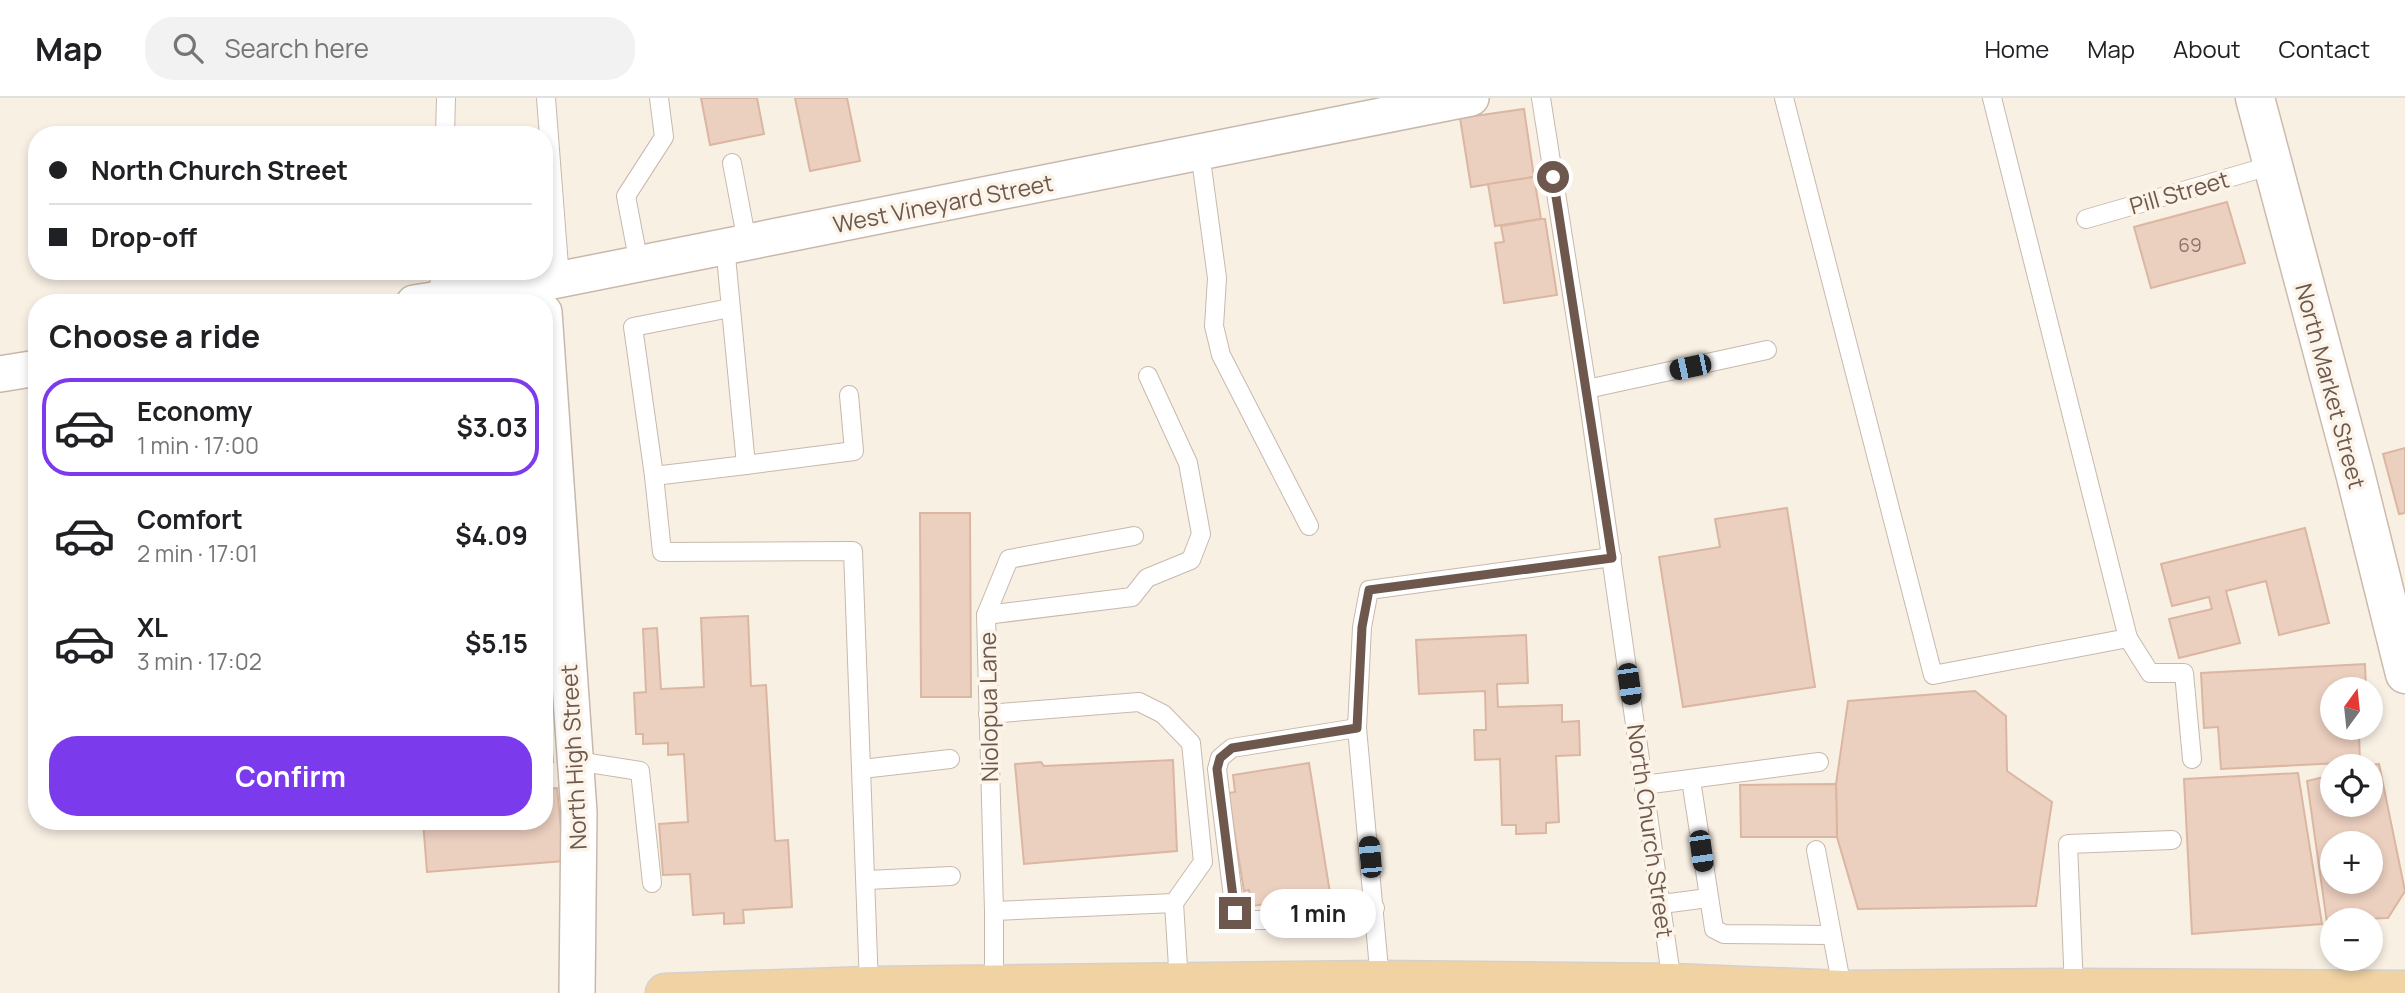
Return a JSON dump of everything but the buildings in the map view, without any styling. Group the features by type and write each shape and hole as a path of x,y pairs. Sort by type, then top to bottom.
{"main road":[{"path":"665,993 869,986 993,990 1179,983 1380,980 1843,992 2074,988 2181,991 2405,990"}],"street":[{"name":"West Vineyard Street","path":"431,291 548,294 639,264 1471,98"},
{"name":"North Market Street","path":"2255,98 2405,674"},
{"path":"0,374 28,369"},
{"name":"North High Street","path":"553,377 579,813 577,993"}],"lane":[{"path":"445,126 446,98"},
{"path":"546,98 546,126"},
{"path":"639,264 626,196 664,137 659,98"},
{"name":"North Church Street","path":"1541,98 1612,558 1672,988"},
{"path":"1784,98 1933,675 2128,638"},
{"path":"1992,98 2128,638 2150,673 2184,673 2192,760"},
{"path":"1200,152 1217,278 1214,326 1221,355 1309,526"},
{"path":"732,163 736,244 730,308 746,465"},
{"name":"Pill Street","path":"2086,219 2273,164"},
{"path":"730,308 633,327 662,552 853,551 869,986"},
{"path":"1587,389 1767,350"},
{"path":"986,615 1132,597 1147,578 1191,560 1200,534 1188,463 1148,376"},
{"path":"654,476 853,451 849,395"},
{"name":"Niolopua Lane","path":"993,990 994,911 986,615 1009,559 1134,536"},
{"path":"1380,980 1357,728 1362,627 1369,590 1612,558"},
{"path":"988,714 1139,702 1163,714 1191,743 1203,862 1174,903 1179,983"},
{"path":"1357,728 1232,748 1220,758 1217,769 1235,913 1247,920 1279,920 1375,908"},
{"path":"862,769 950,759"},
{"path":"576,761 640,771 652,883"},
{"path":"1644,785 1819,762"},
{"path":"1690,780 1714,929 1724,934 1830,935"},
{"path":"2074,988 2068,844 2172,840"},
{"path":"1816,850 1830,935 1843,992"},
{"path":"867,880 951,876"},
{"path":"1662,904 1708,898"},
{"path":"994,911 1174,903"}],"route":[{"path":"1235,913 1217,769 1220,758 1232,748 1357,728 1362,627 1369,590 1612,558 1553,177"}]}
